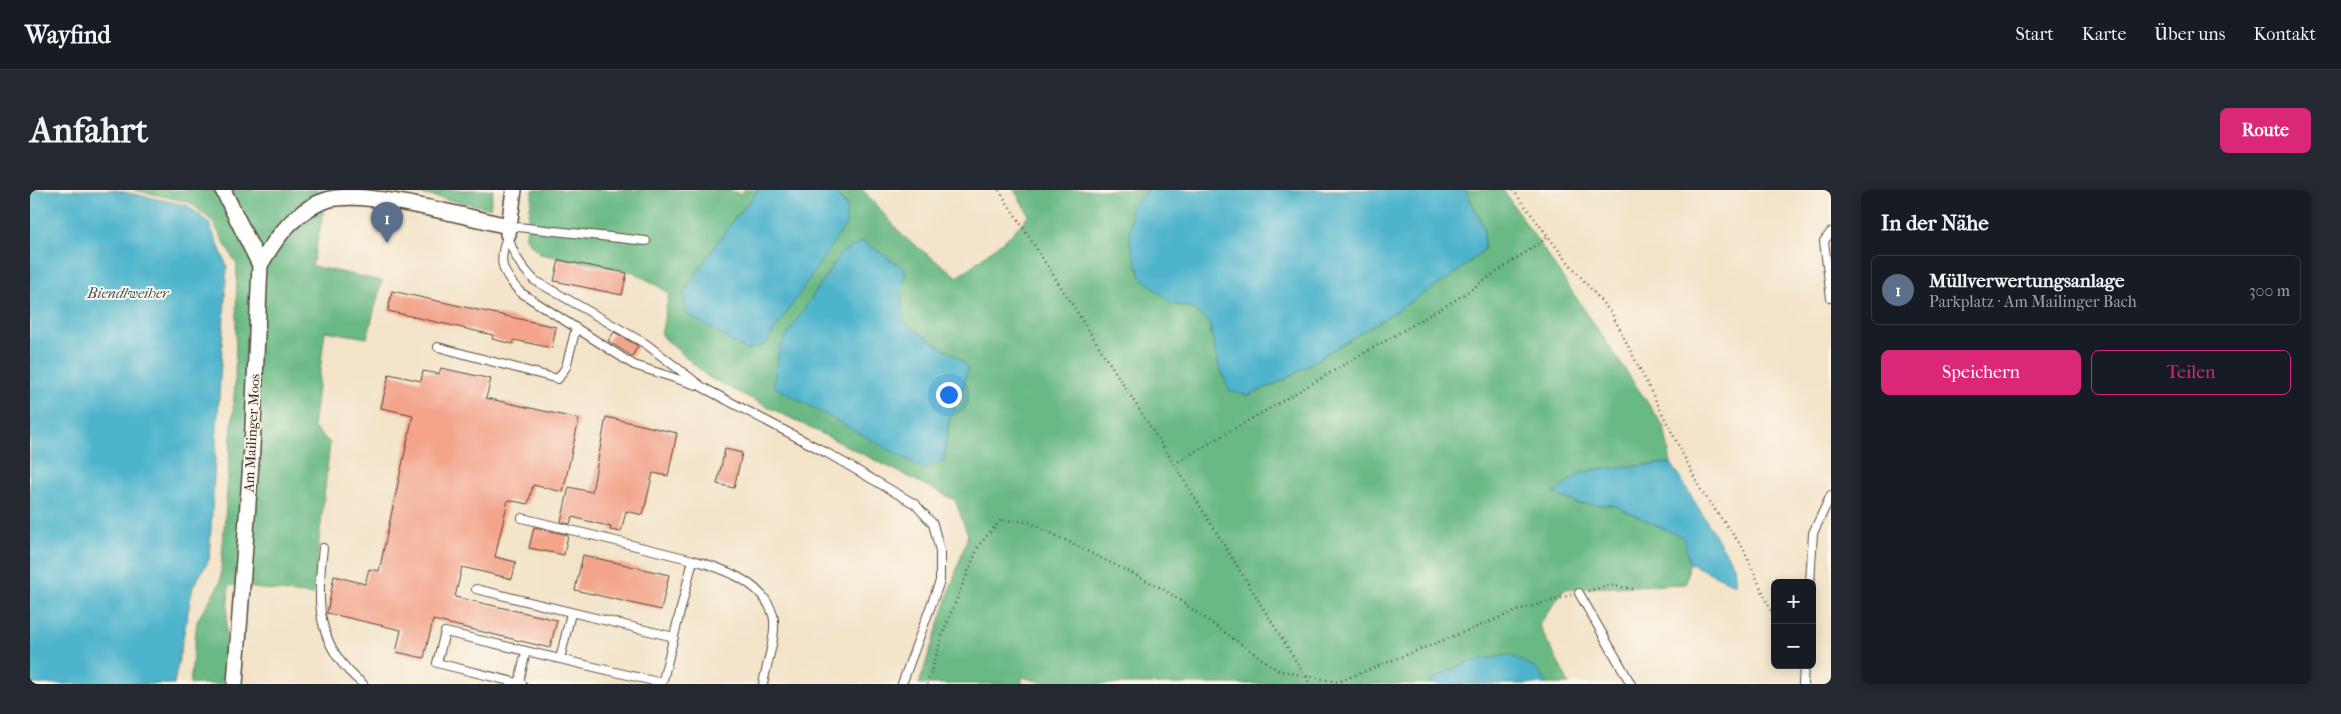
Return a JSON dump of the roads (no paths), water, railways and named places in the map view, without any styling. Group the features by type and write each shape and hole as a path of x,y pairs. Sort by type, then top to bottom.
{"street":[{"name":"Am Mailinger Moos","path":"223,190 260,265 252,448 235,684"},
{"path":"260,265 276,237 300,214 329,199 362,195 509,230 514,190"}],"lane":[{"path":"509,230 646,240"},
{"path":"509,230 501,252 502,264 509,280 520,292 634,365 702,387"},
{"path":"509,230 512,253 519,265 534,280 646,344 702,387 827,453 915,504 933,524 940,551 940,581 902,684"},
{"path":"1831,232 1824,241 1831,298"},
{"path":"438,347 558,379 566,368 576,328"},
{"path":"1810,579 1813,533 1831,495"},
{"path":"522,518 693,560 723,569 751,586 765,601 773,616 772,638 763,684"},
{"path":"323,548 318,601 323,628 334,654 348,672 363,684"},
{"path":"526,651 521,683 437,663 445,632 526,651 560,659 662,684 693,560"},
{"path":"476,589 674,637"},
{"path":"1579,593 1631,684"},
{"path":"560,659 571,612"},
{"path":"1803,684 1804,669"}],"water":[{"name":"Biendlweiher","path":"30,190 114,190 187,205 209,223 227,266 209,560 193,587 174,684 30,684"},
{"path":"759,190 831,190 847,206 846,224 765,345 746,350 686,313 684,292 728,227"},
{"path":"1148,190 1465,190 1484,228 1484,250 1451,277 1286,379 1247,396 1229,390 1218,363 1209,322 1190,307 1172,304 1141,277 1130,242 1131,205"},
{"path":"863,241 906,270 901,295 904,323 960,359 968,369 963,389 949,421 944,460 924,469 773,386 780,346 841,253"},
{"path":"1671,463 1734,566 1736,585 1689,563 1684,538 1613,505 1578,504 1554,493 1579,474 1599,469"},
{"path":"1510,655 1537,669 1548,684 1429,684 1432,680 1469,661"}],"place":[{"name":"Müllverwertungsanlage","path":"387,243"}]}
